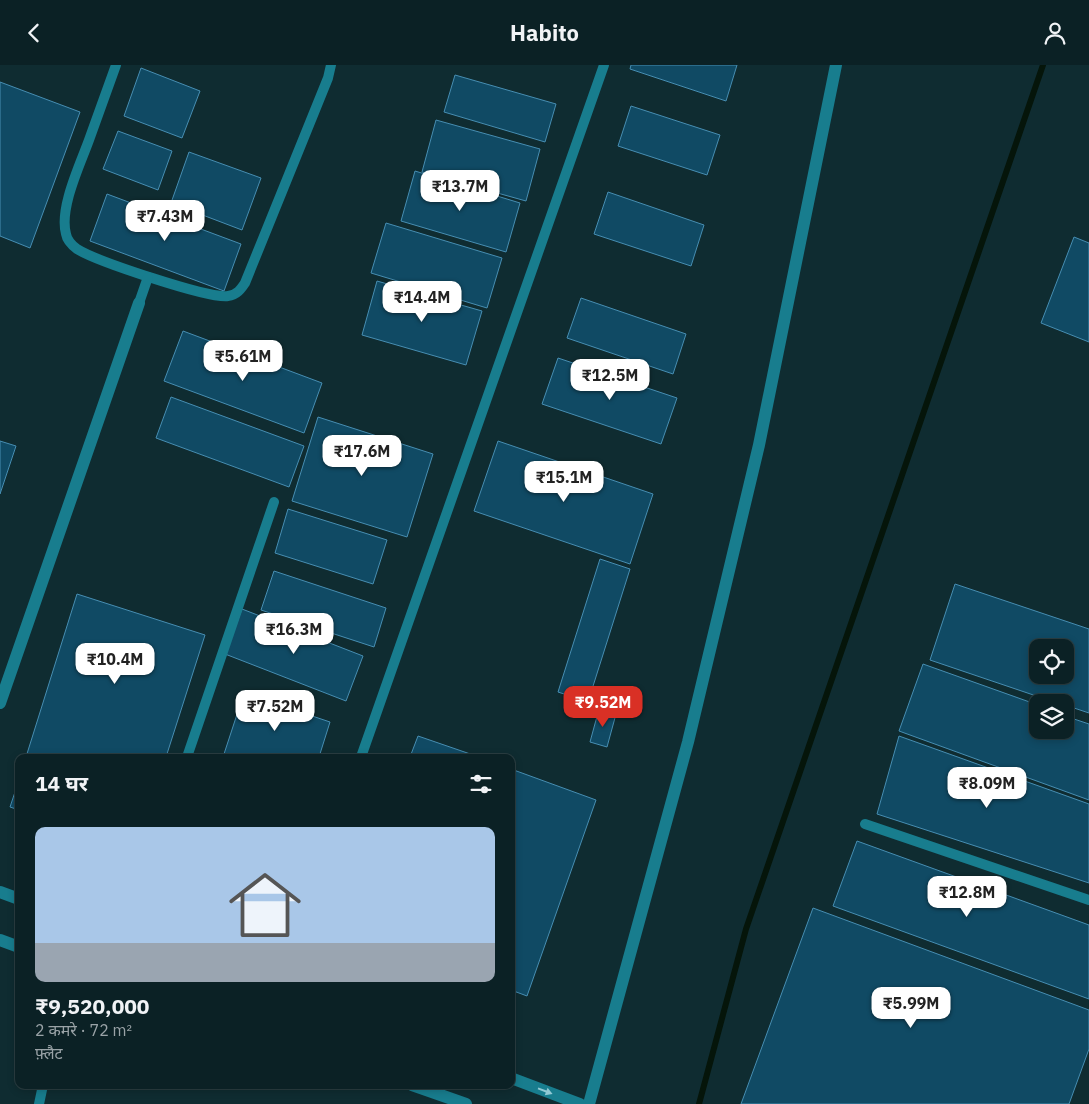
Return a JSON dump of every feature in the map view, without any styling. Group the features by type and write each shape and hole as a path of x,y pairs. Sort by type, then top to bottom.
{"street":[{"path":"589,1104 691,733 759,445 836,65"},
{"path":"0,703 139,303"},
{"path":"0,892 15,898"},
{"path":"0,940 15,946"},
{"path":"515,1080 580,1104"},
{"path":"423,1089 466,1104"}],"lane":[{"path":"116,65 68,201 64,223 67,237 76,248 92,257 148,277 214,296 229,296 239,292 249,274 328,78 331,65"},
{"path":"362,754 604,65"},
{"path":"139,303 148,277"},
{"path":"188,754 274,502"},
{"path":"865,824 1089,900"},
{"path":"39,1104 43,1089"}],"building":[{"path":"631,65 737,65 726,101 630,69"},
{"path":"141,68 200,91 182,138 124,116"},
{"path":"455,75 556,104 545,142 444,112"},
{"path":"0,82 80,112 30,248 0,236"},
{"path":"631,106 720,135 707,175 618,146"},
{"path":"436,120 540,149 526,201 422,172"},
{"path":"118,131 172,151 158,190 103,169"},
{"path":"189,152 261,178 242,230 171,203"},
{"path":"415,171 520,203 506,252 401,221"},
{"path":"608,192 704,225 691,266 594,234"},
{"path":"107,194 241,244 224,291 90,241"},
{"path":"386,223 502,258 487,308 371,273"},
{"path":"1074,237 1089,243 1089,342 1041,323"},
{"path":"377,281 482,311 466,365 362,335"},
{"path":"581,298 686,334 673,374 567,338"},
{"path":"183,331 322,383 304,433 164,381"},
{"path":"558,358 677,398 661,444 542,404"},
{"path":"171,397 304,446 289,487 156,438"},
{"path":"318,417 433,454 407,537 292,501"},
{"path":"0,441 16,446 0,494"},
{"path":"498,441 653,494 630,564 474,511"},
{"path":"288,509 387,540 373,584 275,553"},
{"path":"600,559 630,569 588,702 558,692"},
{"path":"274,571 386,608 374,647 261,610"},
{"path":"955,584 1089,629 1089,713 1074,708 1074,694 1030,694 930,660"},
{"path":"77,594 205,635 167,754 27,754"},
{"path":"242,609 363,656 346,701 225,654"},
{"path":"923,664 1029,702 1029,739 1074,739 1074,719 1089,724 1089,800 899,731"},
{"path":"244,693 330,722 320,754 224,754"},
{"path":"599,709 616,714 607,747 590,742"},
{"path":"418,736 470,754 411,754"},
{"path":"899,736 1089,804 1089,883 877,814"},
{"path":"515,770 596,800 527,996 515,992"},
{"path":"15,792 15,809 10,807"},
{"path":"857,841 1089,925 1089,999 833,906"},
{"path":"813,908 1089,1010 1089,1049 1069,1104 741,1104"}],"waterway":[{"path":"699,1104 746,929 1043,65"}]}
